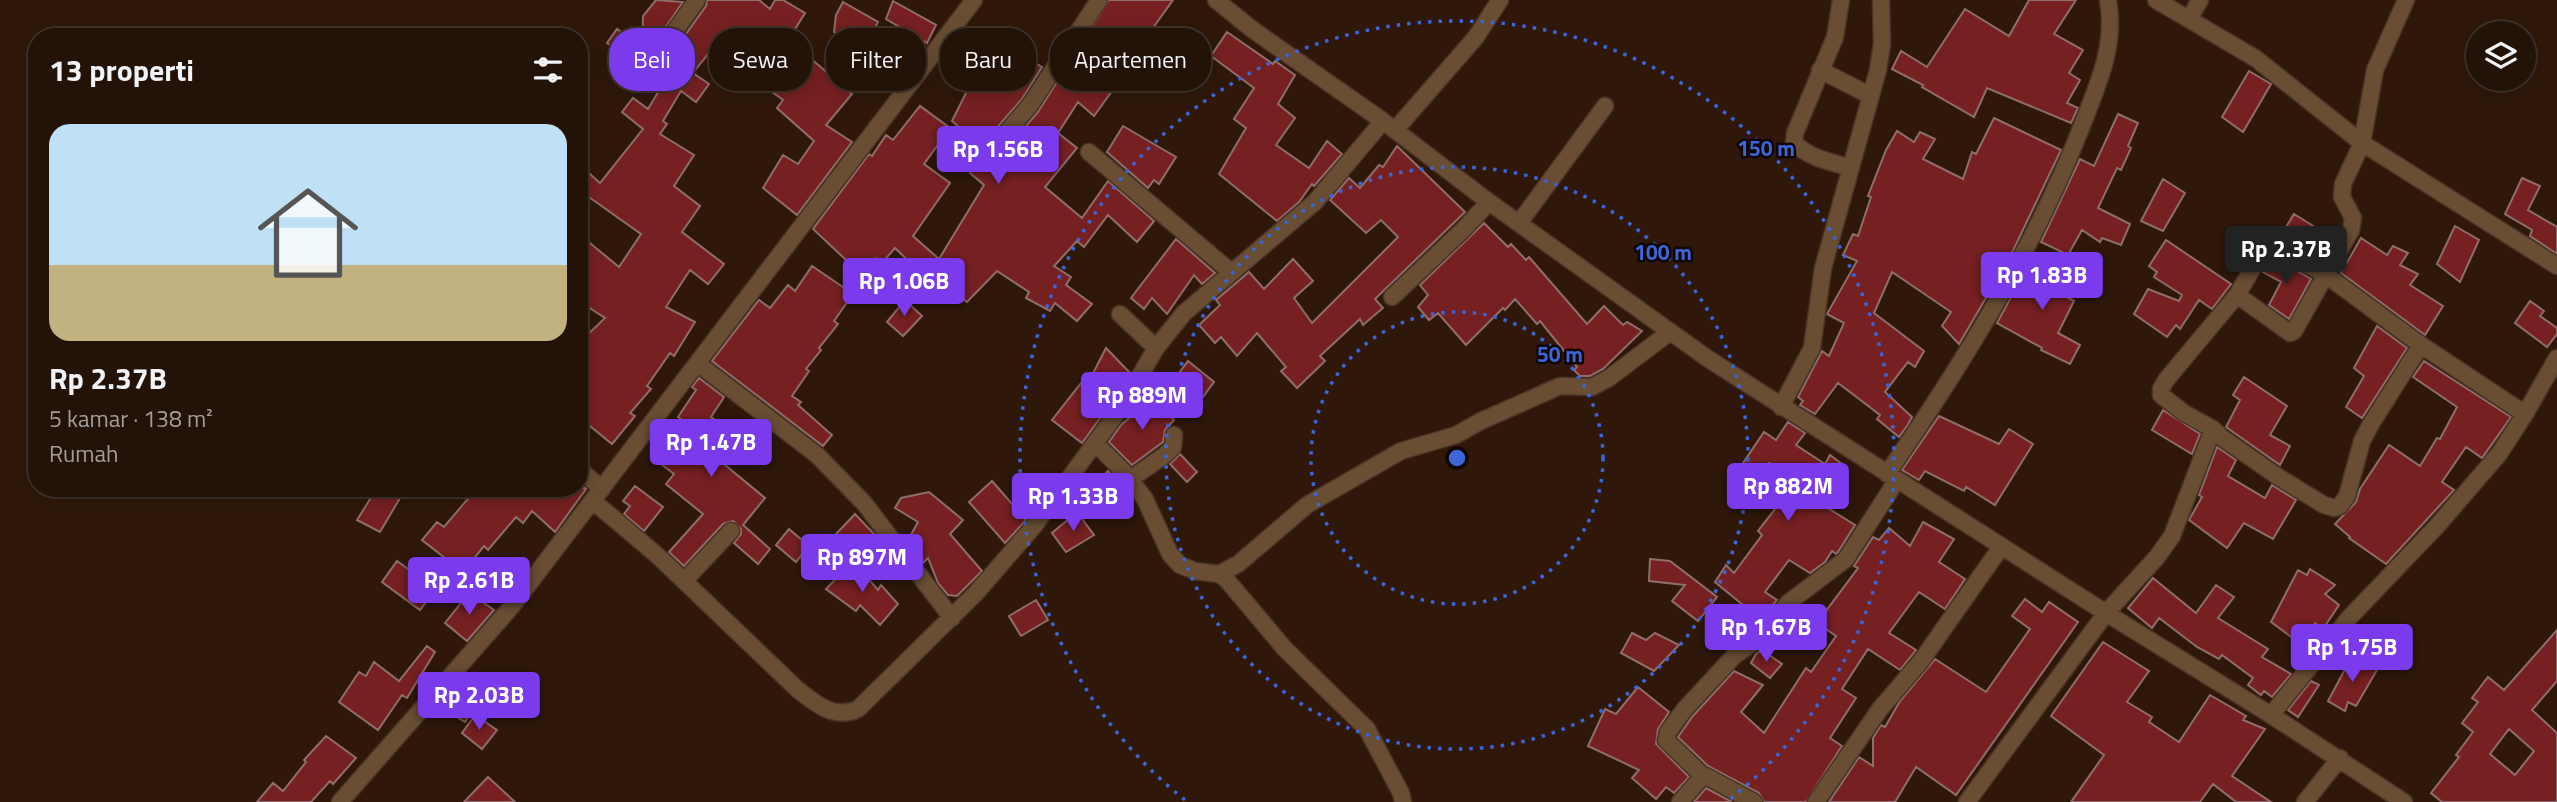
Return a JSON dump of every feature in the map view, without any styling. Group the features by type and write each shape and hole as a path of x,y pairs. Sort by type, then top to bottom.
{"street":[{"path":"677,28 697,0"},
{"path":"340,802 512,606 974,0"},
{"path":"983,160 1030,105 1099,0"},
{"path":"1216,0 1253,30 1389,125 1518,223 1670,332 1781,407 2340,758 2404,802"},
{"path":"588,482 597,495 797,689 820,707 840,714 858,709 952,618 1034,526 1123,405 1156,348 1184,313 1315,202 1476,37 1500,0"},
{"path":"1841,0 1835,37 1795,133 1794,142 1799,148 1815,156 1851,168"},
{"path":"1781,407 1812,348 1823,268 1871,96 1882,44 1881,0"},
{"path":"1754,802 1703,776 1666,740 1668,732 1684,710 1734,656 1760,638 1788,603 1846,559 1892,477 1984,327 2071,155 2104,68 2112,28 2108,0"},
{"path":"2156,0 2255,58 2362,143 2557,266"},
{"path":"2189,19 2200,0"},
{"path":"2237,295 2290,333 2294,331 2351,230 2353,218 2342,197 2343,184 2362,143 2375,70 2406,0"},
{"path":"1820,70 1871,96"},
{"path":"1518,223 1605,106"},
{"path":"1089,152 1231,272"},
{"path":"1392,297 1489,202"},
{"path":"2421,345 2362,441 2347,496 2340,506 2334,508 2289,484 2221,438 2213,429 2165,399 2161,389 2237,295 2268,242 2326,275 2421,345 2525,414"},
{"path":"1120,314 1156,348"},
{"path":"1219,574 1238,564 1307,505 1401,451 1456,435 1560,386 1592,387 1609,378 1670,332"},
{"path":"2271,715 2349,618 2437,526 2498,454 2557,358"},
{"path":"697,363 817,455 864,503 952,618"},
{"path":"1967,802 2106,613 2157,557 2172,536 2213,429"},
{"path":"1129,480 1165,455 1173,447 1174,435"},
{"path":"1095,443 1144,499 1170,554 1180,565 1195,572 1219,574 1226,579 1285,649 1367,730 1401,793 1403,802"},
{"path":"684,581 731,531"},
{"path":"1816,802 1880,709 1921,661 2001,547"},
{"path":"2305,802 2340,758"},
{"path":"1680,802 1703,776"}],"building":[{"path":"656,0 683,2 665,28 643,28 643,16"},
{"path":"707,0 759,0 770,9 775,0 783,0 805,13 796,28 709,28 709,53 695,70 695,28 690,28 706,6"},
{"path":"1109,0 1173,0 1153,28 1091,28"},
{"path":"2029,0 2076,0 2054,34 2083,50 2069,73 2080,80 2067,103 2078,108 2071,123 1987,88 1974,117 1892,69 1901,51 1927,67 1965,9 2009,36"},
{"path":"893,1 936,25 927,43 926,28 901,28 886,19"},
{"path":"843,2 878,22 875,28 834,28 836,15"},
{"path":"1227,32 1273,64 1275,61 1295,75 1278,104 1295,118 1276,145 1309,168 1327,141 1342,154 1314,186 1312,184 1299,202 1277,221 1219,174 1246,128 1234,119 1254,88 1211,56"},
{"path":"812,60 826,72 826,91 849,91 852,94 826,125 852,142 797,215 763,188 783,155 798,164 814,141 777,108 783,100 771,91 812,91"},
{"path":"1036,64 1042,67 1036,77"},
{"path":"2249,71 2271,84 2243,132 2222,117"},
{"path":"695,74 709,84 696,102 681,91 695,91"},
{"path":"659,91 681,91 663,121 667,124 660,134 694,155 674,186 700,206 682,232 724,264 708,284 690,270 666,307 695,322 674,356 670,353 647,386 651,389 630,413 635,416 612,444 588,424 588,334 605,318 588,307 588,241 619,267 641,234 588,196 588,172 600,183 643,129 622,112 633,98 648,109"},
{"path":"967,91 1027,91 981,146 952,121"},
{"path":"1051,91 1112,91 1094,116 1078,102 1058,133 1077,148 1045,187 1082,218 1108,181 1154,221 1137,242 1108,215 1084,247 1077,241 1054,266 1071,277 1066,285 1092,304 1077,321 1055,303 1050,311 1026,298 1029,292 997,271 967,302 926,272 923,275 895,248 882,263 876,258 861,274 813,229 869,154 872,156 886,135 893,140 920,106 950,128 924,164 950,183 913,236 939,259 984,185 970,173 975,166 982,170 991,167 1038,112"},
{"path":"2118,114 2138,123 2121,170 2117,168 2098,208 2130,224 2121,245 2102,238 2100,242 2082,230 2068,255 2041,242 2080,159 2094,166"},
{"path":"1994,118 2061,150 2011,255 1959,344 1942,326 1951,312 1892,272 1874,313 1924,351 1915,367 1908,362 1885,392 1912,417 1907,426 1899,437 1877,419 1880,415 1838,383 1815,414 1800,405 1803,401 1798,397 1822,351 1829,356 1844,323 1827,314 1857,261 1843,255 1853,234 1858,236 1871,197 1868,196 1886,150 1897,131 1914,142 1920,132 1935,139 1923,159 1963,179 1972,152 1976,154"},
{"path":"1123,126 1176,157 1159,184 1154,180 1148,188 1107,152"},
{"path":"1397,146 1465,212 1375,299 1383,308 1363,325 1360,319 1320,356 1325,361 1297,388 1281,371 1286,367 1257,333 1237,356 1221,337 1215,343 1199,325 1220,305 1216,300 1249,272 1264,289 1293,259 1313,281 1294,298 1312,323 1398,237 1381,220 1366,233 1330,200 1349,178 1360,188 1379,165 1383,167"},
{"path":"2522,178 2540,186 2528,210 2557,227 2557,254 2530,236 2532,230 2505,214"},
{"path":"2163,179 2185,193 2163,231 2141,221"},
{"path":"2294,214 2315,227 2302,249 2280,237"},
{"path":"1484,223 1508,247 1511,244 1526,260 1529,257 1587,324 1604,306 1623,325 1627,322 1642,331 1603,369 1590,376 1580,376 1574,370 1577,367 1540,321 1537,324 1515,299 1466,345 1438,313 1429,320 1418,307 1428,295 1420,285"},
{"path":"2455,226 2479,240 2460,282 2437,264"},
{"path":"2361,238 2387,255 2393,246 2408,253 2400,265 2418,274 2410,285 2443,306 2425,335 2341,273"},
{"path":"1176,239 1215,273 1202,284 1194,275 1167,314 1152,298 1144,309 1131,298"},
{"path":"2166,240 2231,284 2212,309 2199,300 2180,329 2176,325 2167,337 2134,314 2148,289 2179,301 2182,295 2154,277 2157,272 2149,266"},
{"path":"2054,255 2072,261 2059,293 2074,301 2058,333 2080,345 2070,364 1997,323 2023,275 2043,285"},
{"path":"2272,256 2311,279 2289,319 2269,305 2281,282 2263,272"},
{"path":"812,266 853,294 834,321 838,324 819,348 821,350 806,369 809,371 792,396 801,402 798,405 832,435 823,446 712,361 759,300 770,308 788,285 795,291"},
{"path":"905,300 922,316 903,336 887,322"},
{"path":"2530,301 2544,311 2540,316 2557,328 2557,334 2547,347 2515,323"},
{"path":"2377,326 2407,348 2362,418 2346,407 2364,376 2354,368"},
{"path":"1106,348 1130,373 1082,443 1052,420 1085,378 1089,381"},
{"path":"1188,361 1214,382 1203,397 1176,377"},
{"path":"2424,361 2511,417 2482,458 2466,447 2442,482 2454,490 2386,564 2349,538 2335,524 2356,502 2360,489 2389,445 2420,466 2437,438 2440,439 2457,407 2413,377"},
{"path":"2244,377 2287,406 2270,435 2290,446 2280,465 2226,427 2240,400 2233,395"},
{"path":"699,378 724,397 711,417 742,439 724,464 765,498 743,525 770,549 758,564 734,543 741,534 741,529 733,521 723,524 684,566 669,552 703,514 666,484 674,474 661,464 691,426 678,417 696,390 692,387"},
{"path":"1153,398 1174,420 1165,430 1163,442 1132,465 1109,442 1121,425"},
{"path":"2163,410 2200,434 2192,454 2152,430"},
{"path":"1939,416 1999,444 2009,429 2033,444 1995,505 1966,487 1964,491 1925,471 1919,480 1902,470"},
{"path":"1788,422 1805,433 1796,445 1825,464 1830,455 1846,467 1823,505 1855,525 1838,552 1836,554 1832,551 1825,562 1810,573 1789,560 1765,592 1777,600 1749,633 1738,623 1749,610 1715,582 1726,565 1734,573 1762,535 1758,531 1796,482 1769,463 1758,481 1739,469 1764,432 1776,440"},
{"path":"2217,447 2236,460 2228,476 2265,498 2272,485 2296,500 2273,539 2244,523 2227,548 2189,520 2202,497 2199,495"},
{"path":"1180,454 1197,472 1187,482 1170,464"},
{"path":"1108,471 1129,496 1117,507 1095,483"},
{"path":"992,481 1026,520 1005,543 969,502"},
{"path":"635,486 663,507 644,531 624,514 630,506 623,501"},
{"path":"929,492 963,520 950,534 982,571 957,596 948,595 938,583 928,558 923,563 907,542 918,522 895,508 901,498"},
{"path":"371,497 401,497 380,532 357,520"},
{"path":"469,497 580,497 555,532 532,511 523,523 516,517 488,550 484,546 463,572 422,540 437,522 444,527"},
{"path":"1077,512 1094,535 1066,552 1052,533"},
{"path":"855,514 874,534 856,553 836,534"},
{"path":"1923,522 1954,539 1939,562 1965,579 1945,609 1919,592 1889,633 1916,650 1900,670 1868,649 1842,689 1856,698 1830,738 1842,746 1806,802 1764,802 1759,793 1708,766 1678,737 1692,717 1734,671 1763,685 1741,712 1764,733 1806,668 1811,672 1836,636 1817,623 1858,568 1854,566 1873,537 1879,540 1889,528 1910,546"},
{"path":"789,529 809,546 796,562 776,545"},
{"path":"1650,559 1670,561 1717,597 1698,621 1672,601 1685,585 1649,581"},
{"path":"397,561 436,589 420,610 382,582"},
{"path":"853,561 878,590 881,585 898,604 880,625 860,605 856,611 826,589"},
{"path":"2310,569 2335,585 2325,594 2339,605 2323,629 2315,623 2302,645 2271,622 2298,570 2307,575"},
{"path":"2153,578 2196,613 2216,585 2234,597 2218,618 2268,649 2262,657 2291,674 2272,697 2264,691 2261,695 2248,685 2253,678 2222,655 2219,659 2197,647 2159,618 2152,628 2128,608"},
{"path":"469,593 494,610 467,641 445,623"},
{"path":"2025,599 2042,612 2049,602 2078,622 1956,795 1916,767 1895,802 1829,802 1859,757 1873,766 1873,738 1881,725 1885,727 1900,701 1935,659 1986,692 2030,629 2012,616"},
{"path":"1036,600 1048,620 1021,636 1009,616"},
{"path":"2557,630 2557,681 2532,710 2557,733 2557,802 2442,802 2431,793 2459,757 2456,755 2473,732 2462,723 2478,702 2472,698 2488,677 2504,690","holes":["2509,729 2534,751 2515,775 2490,754"]},
{"path":"1632,633 1646,640 1655,633 1679,645 1654,671 1621,653"},
{"path":"2103,642 2149,671 2127,702 2152,717 2149,722 2179,742 2210,695 2246,716 2243,720 2265,729 2232,776 2271,802 2236,802 2213,784 2200,802 2071,802 2104,755 2051,716"},
{"path":"427,646 435,652 407,698 402,695 378,730 339,702 359,672 366,676 374,662 399,681"},
{"path":"1762,650 1782,664 1770,678 1751,663"},
{"path":"2351,658 2377,670 2356,706 2348,702 2345,711 2328,701"},
{"path":"474,676 491,684 465,722 452,714"},
{"path":"2311,681 2319,685 2298,717 2288,710"},
{"path":"1638,687 1669,712 1658,729 1656,744 1689,777 1674,793 1666,787 1656,799 1632,778 1639,770 1588,746 1605,709 1616,714"},
{"path":"475,715 497,730 482,749 462,733"},
{"path":"326,736 356,758 333,784 330,781 311,802 257,802 273,783 283,791 306,762 304,760"},
{"path":"488,777 515,802 464,802"},
{"path":"1706,788 1732,802 1694,802"}]}
